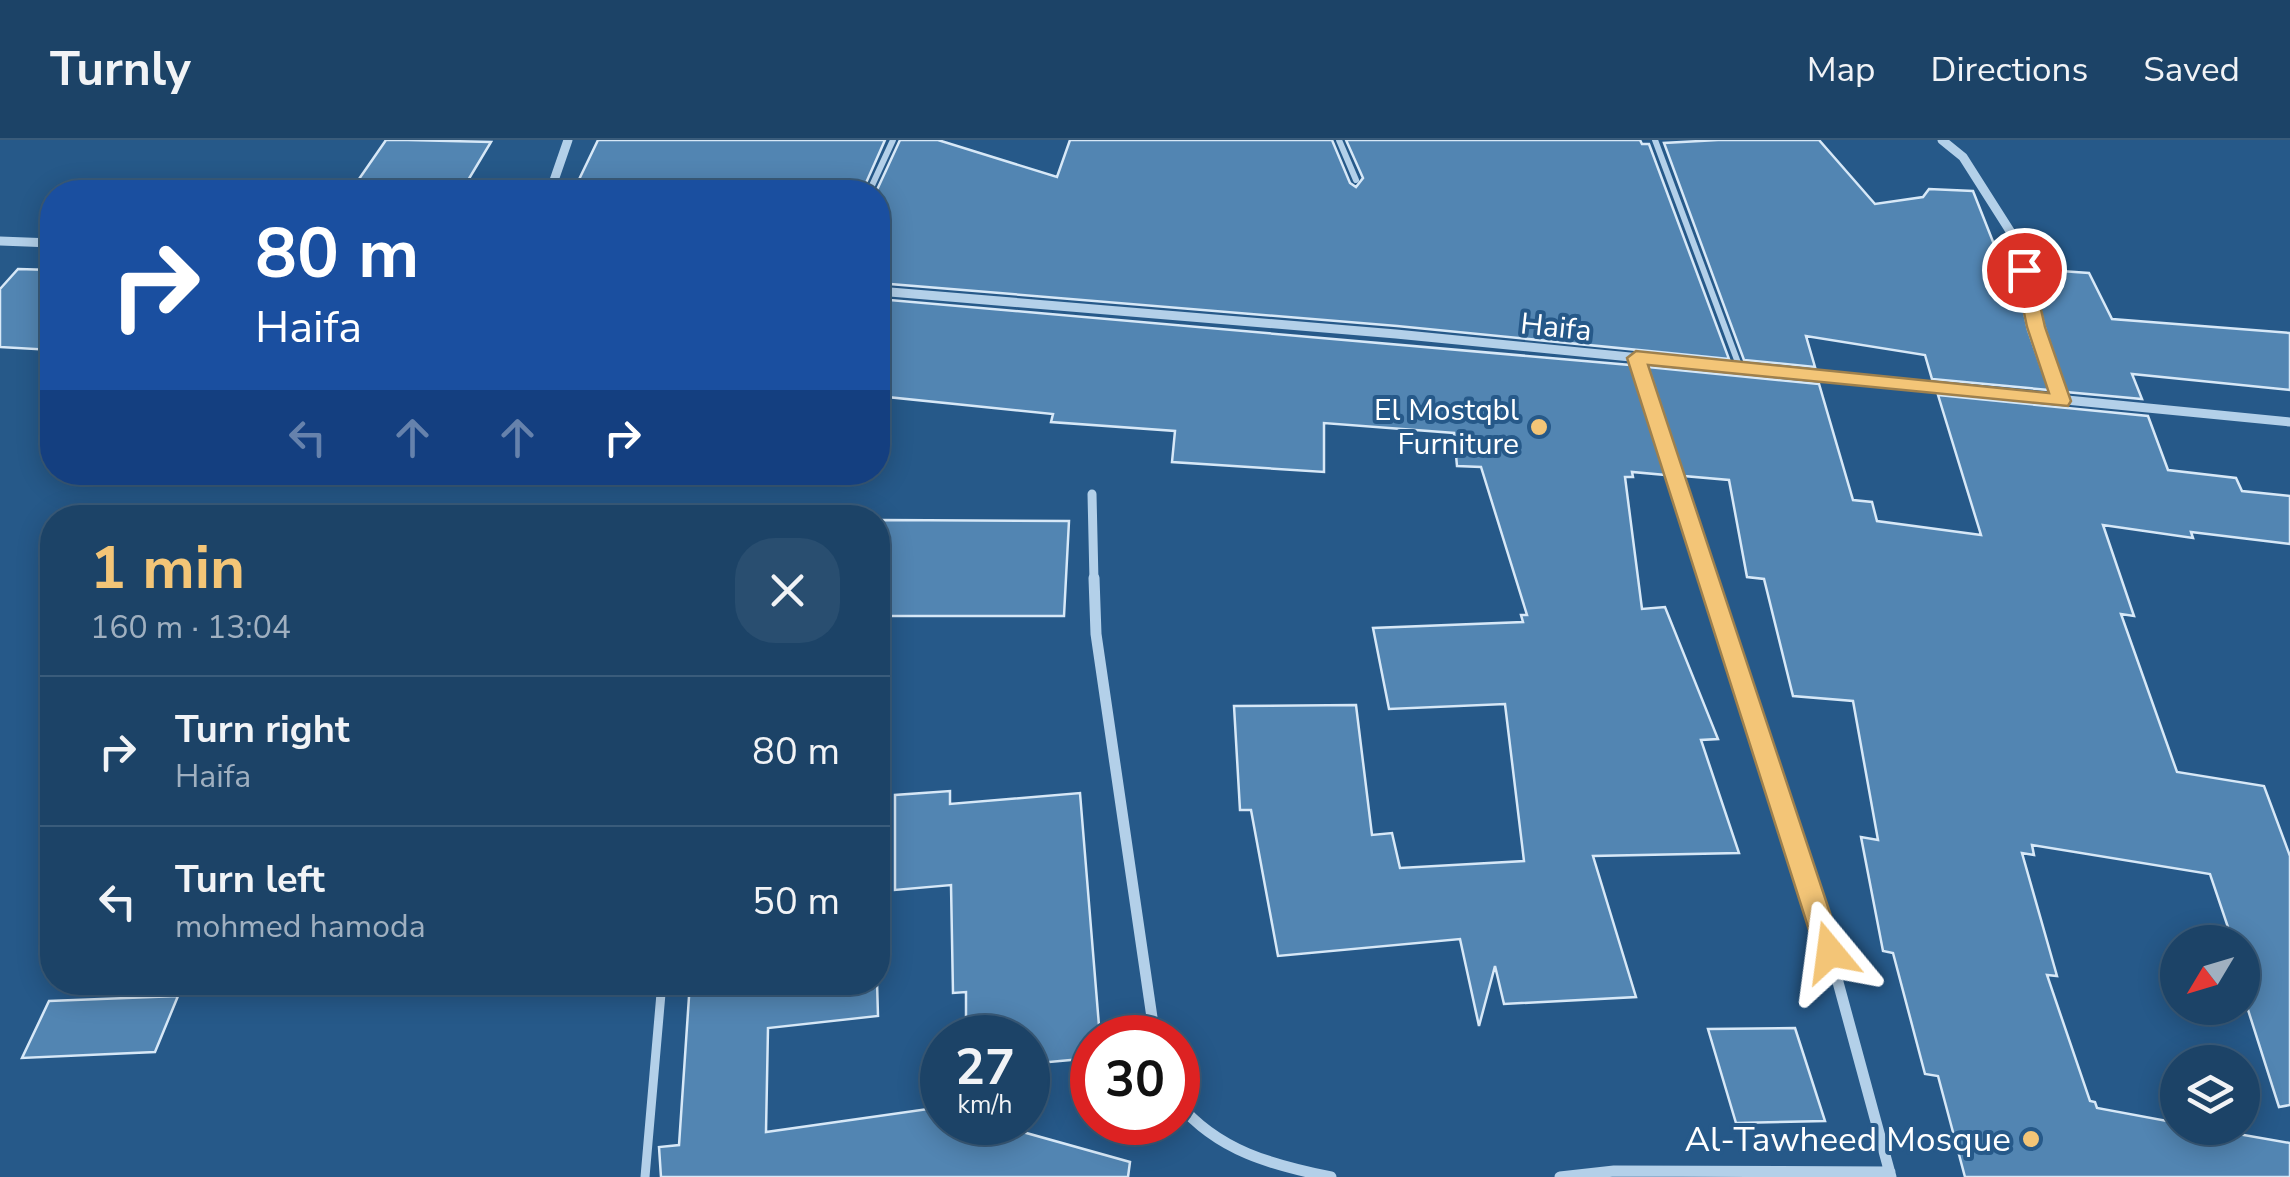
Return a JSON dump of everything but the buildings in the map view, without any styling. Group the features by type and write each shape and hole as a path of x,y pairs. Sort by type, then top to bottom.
{"street":[{"path":"554,180 568,140"},
{"path":"1942,140 1963,158 2017,242 2036,327 2061,401"},
{"path":"0,240 40,243"},
{"name":"Haifa","path":"890,292 1636,358 2290,422"},
{"path":"1560,1177 1614,1171 1891,1175 1820,916 1636,358"},
{"path":"1092,494 1096,634 1151,1015"},
{"path":"1200,1126 1214,1142 1278,1166 1332,1177"}],"lane":[{"path":"874,180 892,140"},
{"path":"1339,140 1356,180"},
{"path":"1655,140 1740,368"},
{"path":"645,1177 661,995"}],"place":[{"name":"El Mostqbl Furniture","path":"1539,427"},
{"name":"Al-Tawheed Mosque","path":"2031,1139"}],"route":[{"path":"1830,952 1636,358 2061,401 2036,327 2024,270"}]}
